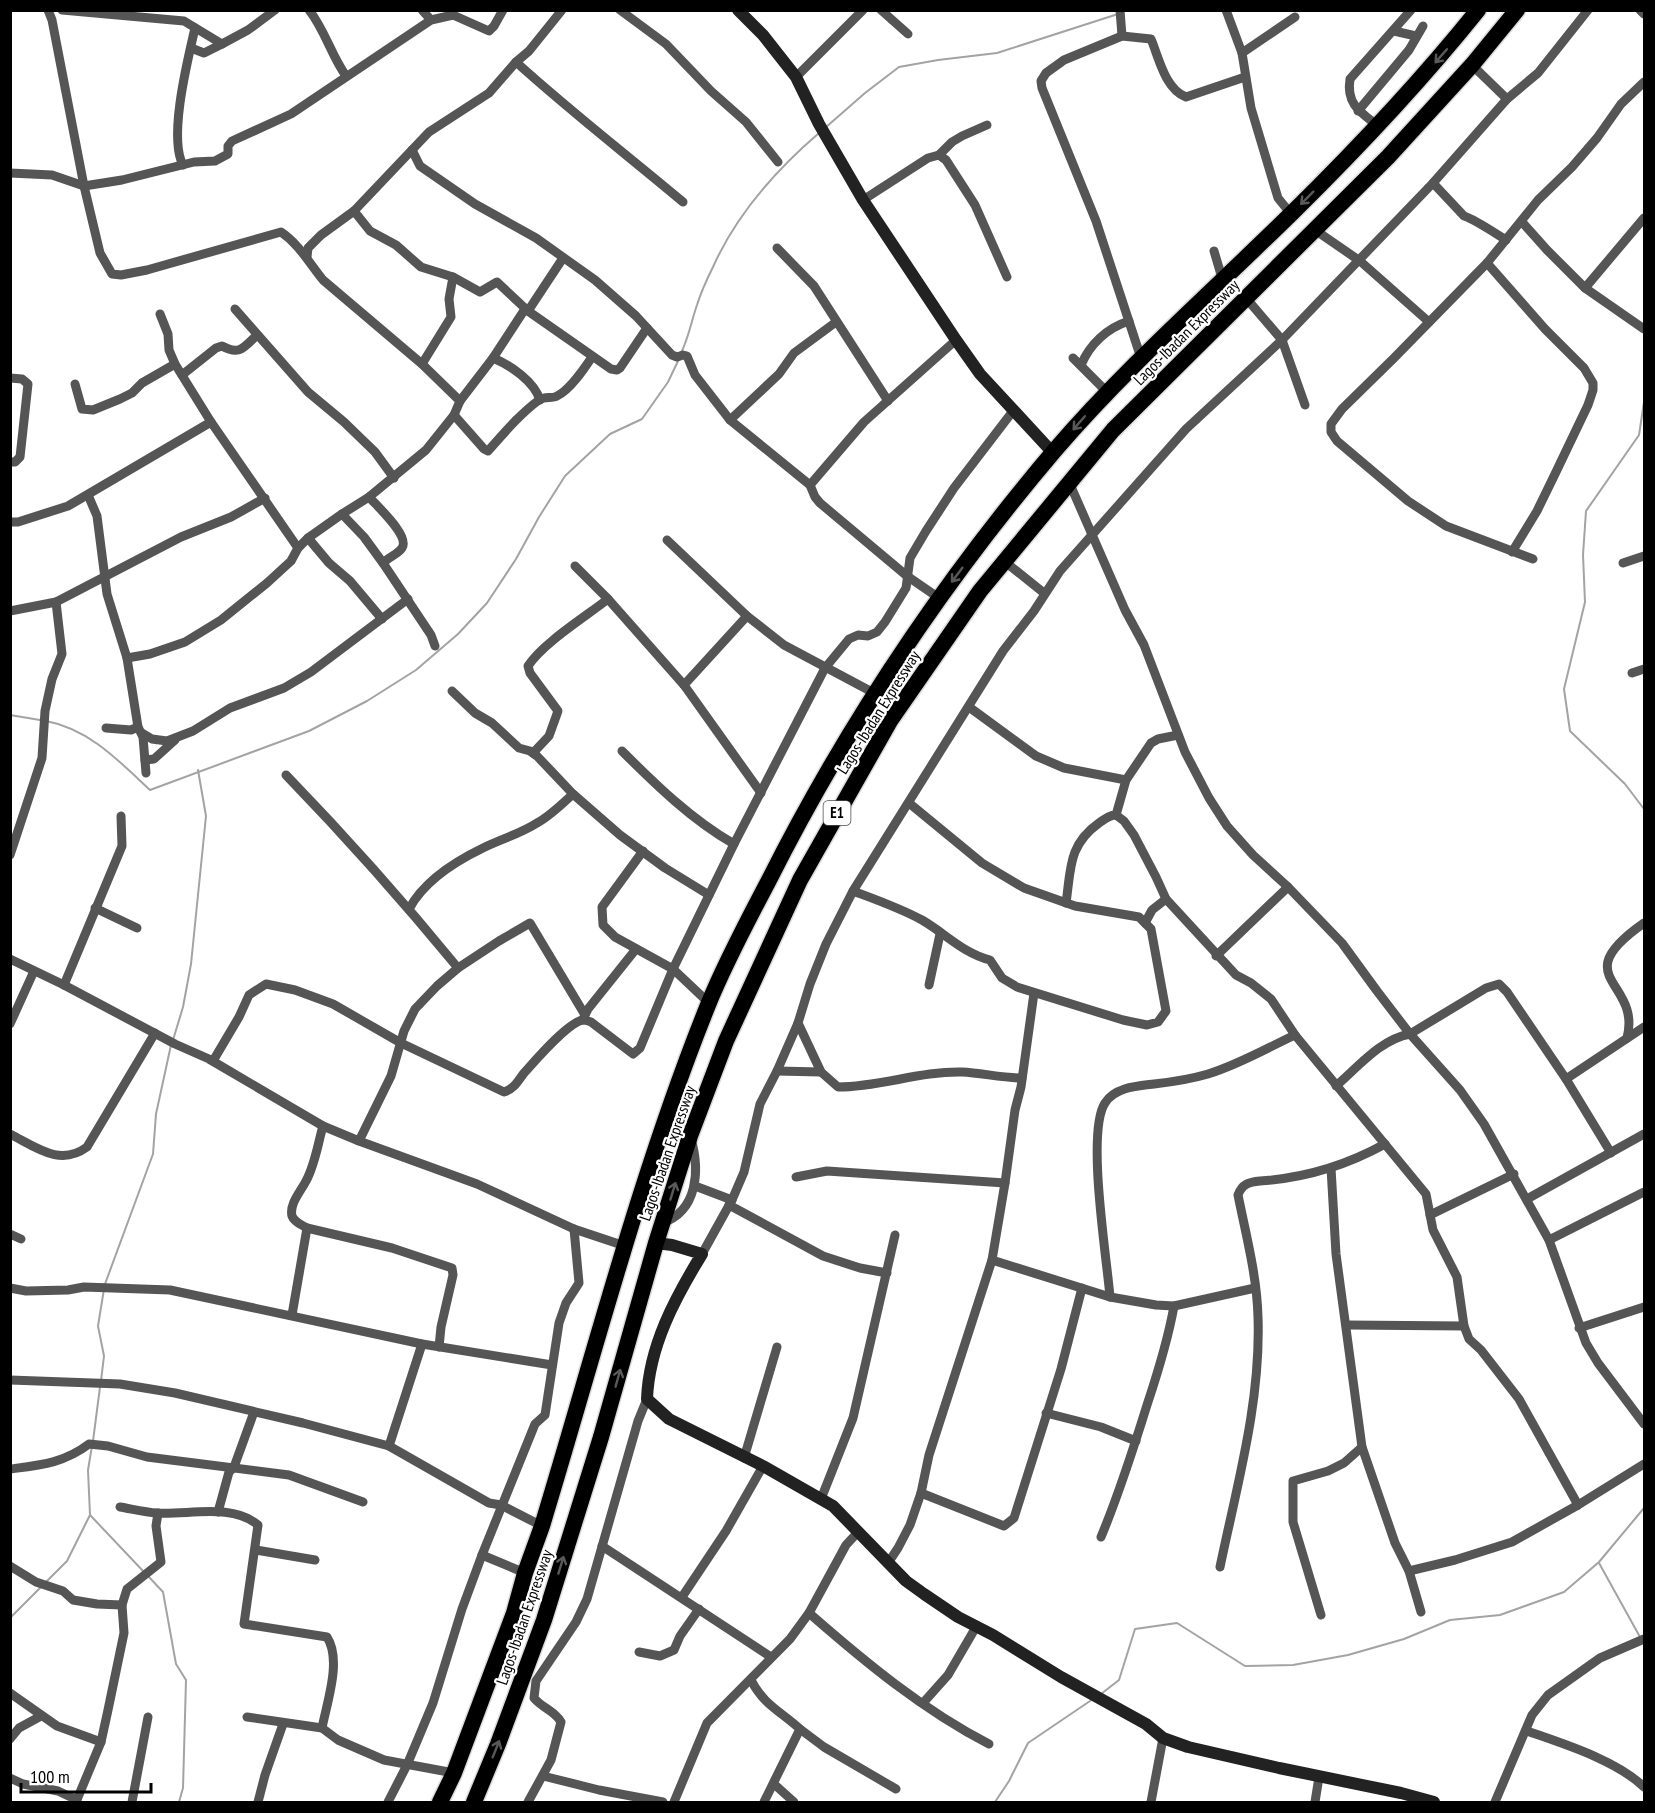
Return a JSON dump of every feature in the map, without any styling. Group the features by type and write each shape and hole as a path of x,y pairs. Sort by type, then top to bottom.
{"highway":[{"name":"Lagos-Ibadan Expressway","path":"440,1803 454,1773 514,1613 651,1162 709,1003 804,810 874,693 939,597 1053,453 1107,392 1222,278 1291,214 1378,126 1444,53 1478,10"},
{"name":"Lagos-Ibadan Expressway","path":"474,1803 544,1620 601,1437 662,1223 690,1136 726,1041 800,880 890,721 980,591 1113,430 1388,157 1472,65 1517,10"}],"street":[{"path":"48,10 52,20 84,186 100,253 112,273 121,275 147,270 281,232 291,238 322,280 422,364 460,401"},
{"path":"62,10 184,21 222,44"},
{"path":"191,48 204,53 248,30 275,10"},
{"path":"309,10 346,76"},
{"path":"422,10 431,20"},
{"path":"10,173 52,175 84,186 222,159 228,154 228,146 232,141 291,114 431,20 453,15 489,31 503,10"},
{"path":"306,256 308,248 321,235 354,211 429,132 489,93 516,62 529,51 562,10"},
{"path":"620,10 666,44 711,91 746,122 778,162"},
{"path":"881,10 908,34"},
{"path":"1226,10 1242,53 1251,108 1278,198 1291,214"},
{"path":"1378,126 1358,111 1347,93 1350,79 1394,32 1411,10"},
{"path":"528,1803 551,1760 561,1722 558,1716 534,1698 536,1681 576,1622 587,1599 646,1399 648,1374 662,1330 681,1289 730,1202 744,1172 760,1104 798,1023 804,999 826,944 853,891 1003,651 1060,571 1186,429 1282,340 1433,183 1507,99 1538,73 1588,10"},
{"path":"1640,10 1644,14"},
{"path":"743,12 796,77 819,124 863,200 956,340 980,374 1053,453"},
{"path":"796,77 856,12"},
{"path":"1242,53 1295,17"},
{"path":"1141,358 1096,221 1041,81 1046,73 1064,60 1121,24 1150,39 1171,86 1177,93 1186,97 1245,77"},
{"path":"1358,111 1409,50 1423,26"},
{"path":"183,165 179,157 178,126 195,28"},
{"path":"1394,32 1416,36"},
{"path":"516,62 563,105 612,142 683,202"},
{"path":"1472,65 1507,99"},
{"path":"1533,559 1446,526 1390,487 1337,441 1331,432 1331,424 1342,408 1487,263 1538,200 1591,145 1621,104 1643,87"},
{"path":"863,200 928,158 939,155 952,142 987,125"},
{"path":"412,150 420,166 475,204 536,238 595,280 647,328 672,355 687,356 695,375 730,420 810,485 820,503 907,576 939,597"},
{"path":"939,155 946,160 975,205 1006,278"},
{"path":"1433,183 1464,216 1506,240"},
{"path":"354,211 370,231 396,244 421,267 453,277 480,292 496,282 526,310 610,369 620,368 647,328"},
{"path":"1585,288 1644,218"},
{"path":"1522,222 1585,288 1644,329"},
{"path":"1316,230 1359,261 1429,322"},
{"path":"777,248 814,286 888,400"},
{"path":"1214,251 1222,278"},
{"path":"127,658 150,654 185,642 221,620 291,561 298,548 308,538 369,497 426,450 454,415 460,401 563,258"},
{"path":"1487,263 1545,329 1584,368 1593,384 1588,405 1556,474 1512,552"},
{"path":"422,364 451,317 449,299 453,277"},
{"path":"1246,298 1282,340 1305,405"},
{"path":"235,309 308,392 344,422 375,453 394,478"},
{"path":"159,314 168,334 169,350 175,364 211,422 298,548"},
{"path":"1081,365 1086,352 1094,343 1115,326 1129,321"},
{"path":"730,420 779,374 794,353 837,322"},
{"path":"182,375 216,348 222,346 231,351 237,351 244,348 257,335"},
{"path":"810,485 864,422 956,340"},
{"path":"454,415 484,449 489,451 508,428 540,399 555,398 561,394 582,373 592,357"},
{"path":"493,358 508,364 533,387 540,399"},
{"path":"1073,358 1107,392"},
{"path":"75,384 82,409 93,410 132,393 142,383 175,364"},
{"path":"10,378 22,379 28,384 20,457 15,462 10,462"},
{"path":"359,1141 391,1076 415,1009 458,968 530,923 584,1017 633,1054 639,1048 673,969 709,895 825,668 849,639 877,632 897,606 906,588 910,558 926,531 954,488 1013,411"},
{"path":"10,522 18,522 68,506 211,422"},
{"path":"1069,482 1093,532 1125,610 1153,666 1178,735 1209,798 1227,826 1253,855 1288,887 1342,943 1410,1034 1460,1090 1484,1124 1549,1240 1579,1328 1598,1363 1643,1417"},
{"path":"88,495 96,516 107,594 127,658 146,773"},
{"path":"369,497 402,534 405,543 402,549 383,563"},
{"path":"10,611 56,602 181,537 231,517 265,498"},
{"path":"342,514 364,537 383,563 431,635 435,645"},
{"path":"308,538 329,563 350,581 382,619"},
{"path":"668,540 747,616 783,645 874,693"},
{"path":"1623,563 1644,556"},
{"path":"1004,561 1044,593"},
{"path":"575,566 608,599 684,685 761,793"},
{"path":"106,728 140,730 152,739 167,741 177,738 230,708 295,682 408,599"},
{"path":"533,753 549,736 558,711 530,673 528,666 560,636 608,599"},
{"path":"10,855 42,758 45,711 52,679 62,654 56,602"},
{"path":"684,685 747,616"},
{"path":"1632,673 1644,669"},
{"path":"452,692 475,713 492,723 519,748 533,753 573,794 620,835 665,868 709,895"},
{"path":"969,707 1036,756 1064,768 1126,780"},
{"path":"1116,815 1126,780 1151,743 1158,739 1178,735"},
{"path":"145,760 154,759 177,738"},
{"path":"622,751 660,789 717,834 734,844"},
{"path":"286,775 333,823 458,968"},
{"path":"409,909 417,894 436,876 482,848 516,835 539,822 573,794"},
{"path":"853,891 897,907 924,921 963,949 990,960 1002,978 1017,987 1123,1020 1147,1025 1158,1022 1166,1011 1151,929 1138,917 1066,903 1024,888 982,863 909,802"},
{"path":"1066,903 1074,852 1077,846 1093,827 1110,815 1116,815 1124,821 1134,835 1166,899 1216,956 1236,975 1251,983 1271,999 1295,1035 1426,1194 1433,1230 1457,1277 1464,1326 1469,1339 1481,1350 1519,1399 1578,1505"},
{"path":"64,985 122,846 121,816"},
{"path":"643,851 602,907 603,925 615,937 673,969 709,1003"},
{"path":"1216,956 1288,887"},
{"path":"1145,923 1152,910 1166,899"},
{"path":"95,908 137,928"},
{"path":"1627,1038 1630,1026 1629,1015 1607,972 1607,960 1624,938 1644,923"},
{"path":"930,985 940,934"},
{"path":"213,1061 249,995 266,984 295,990 333,1004 401,1043 504,1092 511,1090 537,1058 566,1030 584,1017 636,949"},
{"path":"10,959 213,1061 323,1126 477,1184 574,1229 626,1246"},
{"path":"10,1024 34,971"},
{"path":"1336,1086 1387,1043 1399,1036 1410,1034 1486,988 1499,984 1507,992 1566,1079 1611,1153"},
{"path":"888,1563 910,1525 921,1493 930,1455 992,1260 1034,993"},
{"path":"798,1023 821,1072 838,1087 922,1075 962,1072 1022,1078"},
{"path":"1566,1079 1644,1027"},
{"path":"10,1134 52,1155 76,1155 87,1147 100,1127 155,1033"},
{"path":"1110,1297 1098,1176 1098,1133 1105,1103 1113,1095 1138,1085 1151,1085 1209,1074 1295,1035"},
{"path":"777,1071 821,1072"},
{"path":"323,1126 307,1179 292,1209 292,1217 307,1228 392,1248 452,1268 453,1275 441,1327 439,1347"},
{"path":"1527,1199 1644,1134"},
{"path":"662,1223 673,1219 684,1209 695,1186 696,1162 690,1136"},
{"path":"1220,1567 1250,1427 1256,1377 1258,1317 1238,1195 1241,1187 1248,1183 1271,1181 1331,1168 1360,1158 1385,1144"},
{"path":"1331,1168 1336,1254 1362,1447 1395,1543 1408,1570 1421,1612"},
{"path":"796,1177 827,1171 1005,1183"},
{"path":"1430,1215 1514,1174"},
{"path":"695,1186 730,1202 823,1256 860,1268 887,1273"},
{"path":"1549,1240 1644,1192"},
{"path":"292,1315 307,1228"},
{"path":"388,1803 433,1703 462,1609 501,1505 535,1424 545,1415 559,1323 566,1303 579,1283 574,1229"},
{"path":"10,1234 21,1239"},
{"path":"821,1499 853,1418 895,1235"},
{"path":"656,1243 702,1254"},
{"path":"992,1260 1110,1297 1174,1306 1255,1288"},
{"path":"10,1288 26,1291 68,1290 84,1287 170,1290 422,1344 552,1365"},
{"path":"921,1493 1004,1526 1016,1514 1061,1369 1083,1288"},
{"path":"1101,1537 1118,1496 1136,1441 1168,1339 1174,1306"},
{"path":"1579,1328 1644,1307"},
{"path":"1347,1325 1464,1326"},
{"path":"389,1446 422,1344"},
{"path":"744,1458 777,1347"},
{"path":"10,1380 120,1384 175,1393 389,1446 489,1503 501,1505 542,1526"},
{"path":"646,1399 669,1419 763,1466 833,1506 906,1581 924,1594 1061,1677 1146,1724 1163,1738 1188,1747 1400,1798 1434,1803"},
{"path":"218,1512 228,1472 234,1467 254,1412"},
{"path":"1046,1413 1101,1427 1136,1441"},
{"path":"10,1469 54,1463 75,1455 89,1444 108,1446 147,1457 289,1476 363,1502"},
{"path":"1321,1615 1293,1522 1292,1486 1296,1479 1328,1471 1344,1462 1362,1447"},
{"path":"1408,1570 1455,1560 1512,1542 1644,1464"},
{"path":"682,1597 726,1531 763,1466"},
{"path":"120,1507 158,1513 218,1512 248,1517 258,1525 244,1624 327,1636 333,1646 334,1659 322,1728"},
{"path":"10,1778 23,1784 58,1791 76,1801 100,1742 124,1633 122,1605 127,1589 161,1562 156,1526 158,1513"},
{"path":"674,1803 707,1724 751,1680 809,1613 846,1545 859,1531"},
{"path":"602,1546 771,1658"},
{"path":"255,1550 315,1560"},
{"path":"482,1555 525,1573"},
{"path":"10,1566 36,1582 63,1591 73,1600 122,1605"},
{"path":"639,1652 660,1656 674,1650 680,1636 699,1609"},
{"path":"809,1613 880,1673 958,1728 989,1744"},
{"path":"923,1703 948,1675 976,1627"},
{"path":"1495,1803 1532,1715 1548,1695 1600,1658 1644,1639"},
{"path":"751,1680 766,1702 800,1729 824,1747 896,1789"},
{"path":"10,1693 57,1726 100,1742"},
{"path":"10,1739 19,1728 41,1716"},
{"path":"132,1803 148,1717"},
{"path":"247,1717 322,1728 338,1740 384,1760 454,1773"},
{"path":"258,1803 283,1724"},
{"path":"764,1803 800,1729"},
{"path":"1527,1731 1571,1746 1632,1776 1644,1788"},
{"path":"1151,1803 1163,1738"},
{"path":"543,1776 663,1803"},
{"path":"1315,1803 1319,1777"},
{"path":"774,1784 794,1803"}],"waterway":[{"path":"825,128 899,67 997,53 1118,14"},
{"path":"681,353 704,286 733,229 758,194 819,133"},
{"path":"46,721 62,725 90,739 150,790 309,731 367,701 416,670 458,634 487,603 565,476 610,434 642,419 668,382 679,359"},
{"path":"1644,402 1639,435 1586,511 1583,555 1585,602 1564,689 1570,731 1625,784 1644,809"},
{"path":"10,715 40,720"},
{"path":"173,1040 183,1007 191,964 206,816 198,770"},
{"path":"105,1284 153,1154 156,1114 171,1045"},
{"path":"101,1381 104,1356 98,1326 104,1289"},
{"path":"93,1441 100,1387"},
{"path":"92,1446 88,1470 90,1515 144,1572"},
{"path":"1101,1694 1119,1680 1135,1629 1177,1623 1245,1666 1293,1665 1348,1655 1404,1639 1450,1620 1500,1615 1564,1592 1599,1562 1644,1508"},
{"path":"46,1582 67,1561 90,1515"},
{"path":"1599,1563 1640,1637"},
{"path":"148,1576 163,1592 176,1664 186,1680 183,1788 179,1802"},
{"path":"10,1618 42,1586"},
{"path":"995,1802 1009,1781 1028,1743 1093,1699"}]}
